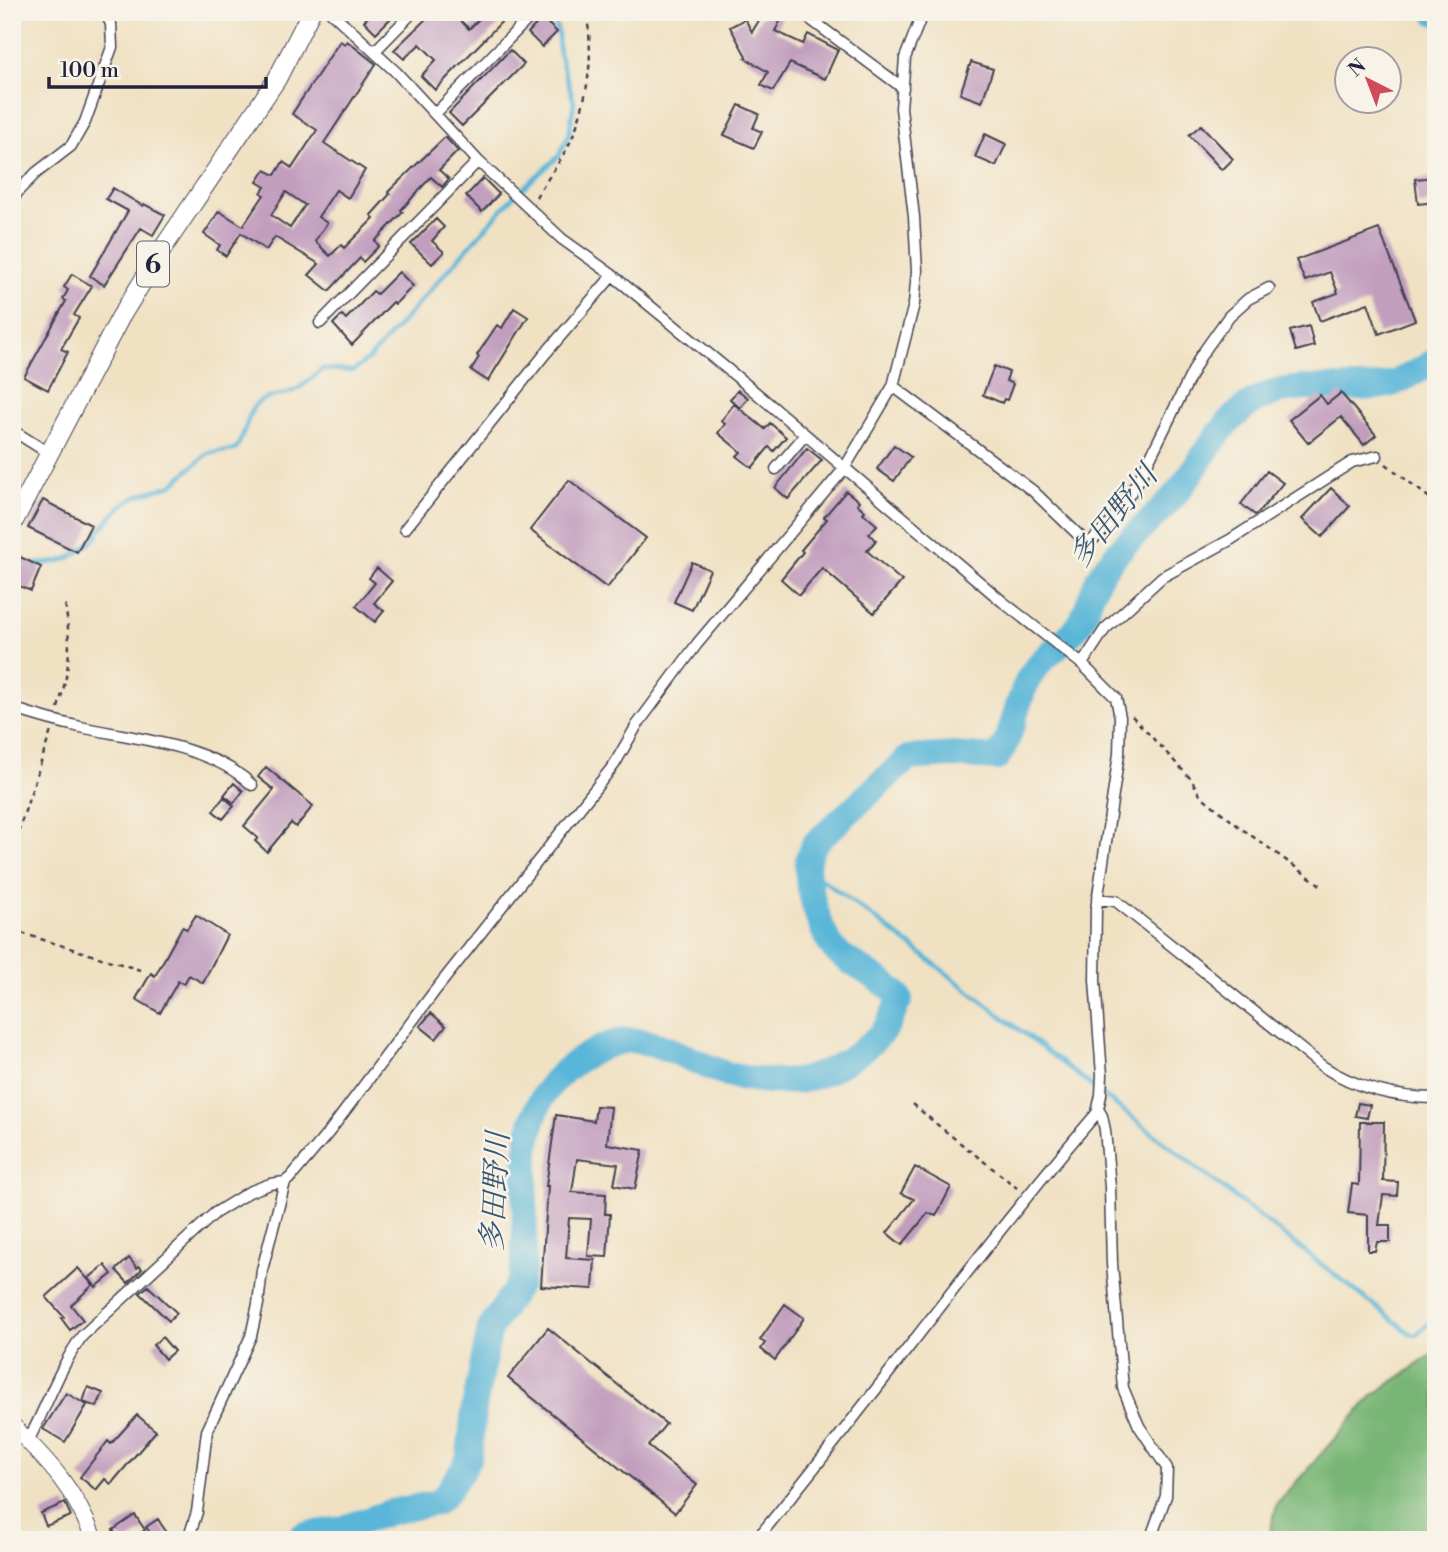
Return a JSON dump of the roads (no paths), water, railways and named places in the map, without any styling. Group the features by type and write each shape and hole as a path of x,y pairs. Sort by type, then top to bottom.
{"main road":[{"name":"6","path":"12,525 120,318 165,245 277,79 312,12"}],"street":[{"path":"12,201 36,173 71,146 85,122 112,47 111,24 106,12"},
{"path":"331,12 374,52 478,160 562,239 611,274 1003,602 1082,664 1109,689 1118,706 1119,754 1097,899 1095,980 1102,1075 1098,1110 756,1540"},
{"path":"374,52 413,12"},
{"path":"28,1441 69,1355 82,1336 215,1213 249,1192 285,1182 329,1132 434,992 614,765 637,725 697,644 844,469 893,386 914,304 917,271 914,217 901,108 905,58 923,12"},
{"path":"802,13 903,88"},
{"path":"435,114 527,20"},
{"path":"320,323 478,160"},
{"path":"405,529 611,274"},
{"path":"893,386 1033,491 1088,544 1110,524 1140,478 1200,357 1229,316 1248,299 1269,288"},
{"path":"12,430 50,454"},
{"path":"776,469 805,435"},
{"path":"1082,664 1105,629 1162,578 1230,540 1352,462 1377,456"},
{"path":"12,708 86,728 142,738 192,753 233,768 252,785"},
{"path":"1097,899 1116,901 1340,1078 1383,1092 1436,1098"},
{"path":"1098,1110 1102,1116 1106,1142 1112,1264 1124,1388 1139,1426 1167,1468 1166,1496 1150,1540"},
{"path":"188,1540 197,1513 207,1431 251,1336 258,1304 261,1270 285,1182"},
{"path":"12,1425 47,1460 70,1489 94,1540"}],"waterway":[{"path":"31,564 68,559 98,536 97,533 121,506 139,495 172,485 208,453 235,450 252,409 259,402 296,390 322,369 353,371 370,358 513,197 559,156 569,134 574,102 559,53 553,12"},
{"name":"多田野川","path":"298,1540 303,1535 341,1529 390,1512 436,1503 462,1471 469,1457 474,1408 490,1328 519,1284 524,1267 527,1155 534,1116 542,1099 567,1068 605,1046 624,1041 661,1046 734,1076 781,1081 807,1079 858,1054 886,1027 900,999 889,987 843,957 830,944 819,921 811,893 807,868 814,844 908,758 952,755 997,758 1007,739 1028,680 1039,665 1079,625 1102,572 1118,552 1175,495 1213,441 1248,405 1263,397 1292,389 1383,386 1403,379 1436,361"},
{"path":"807,868 1411,1334 1416,1335 1436,1316"}]}
